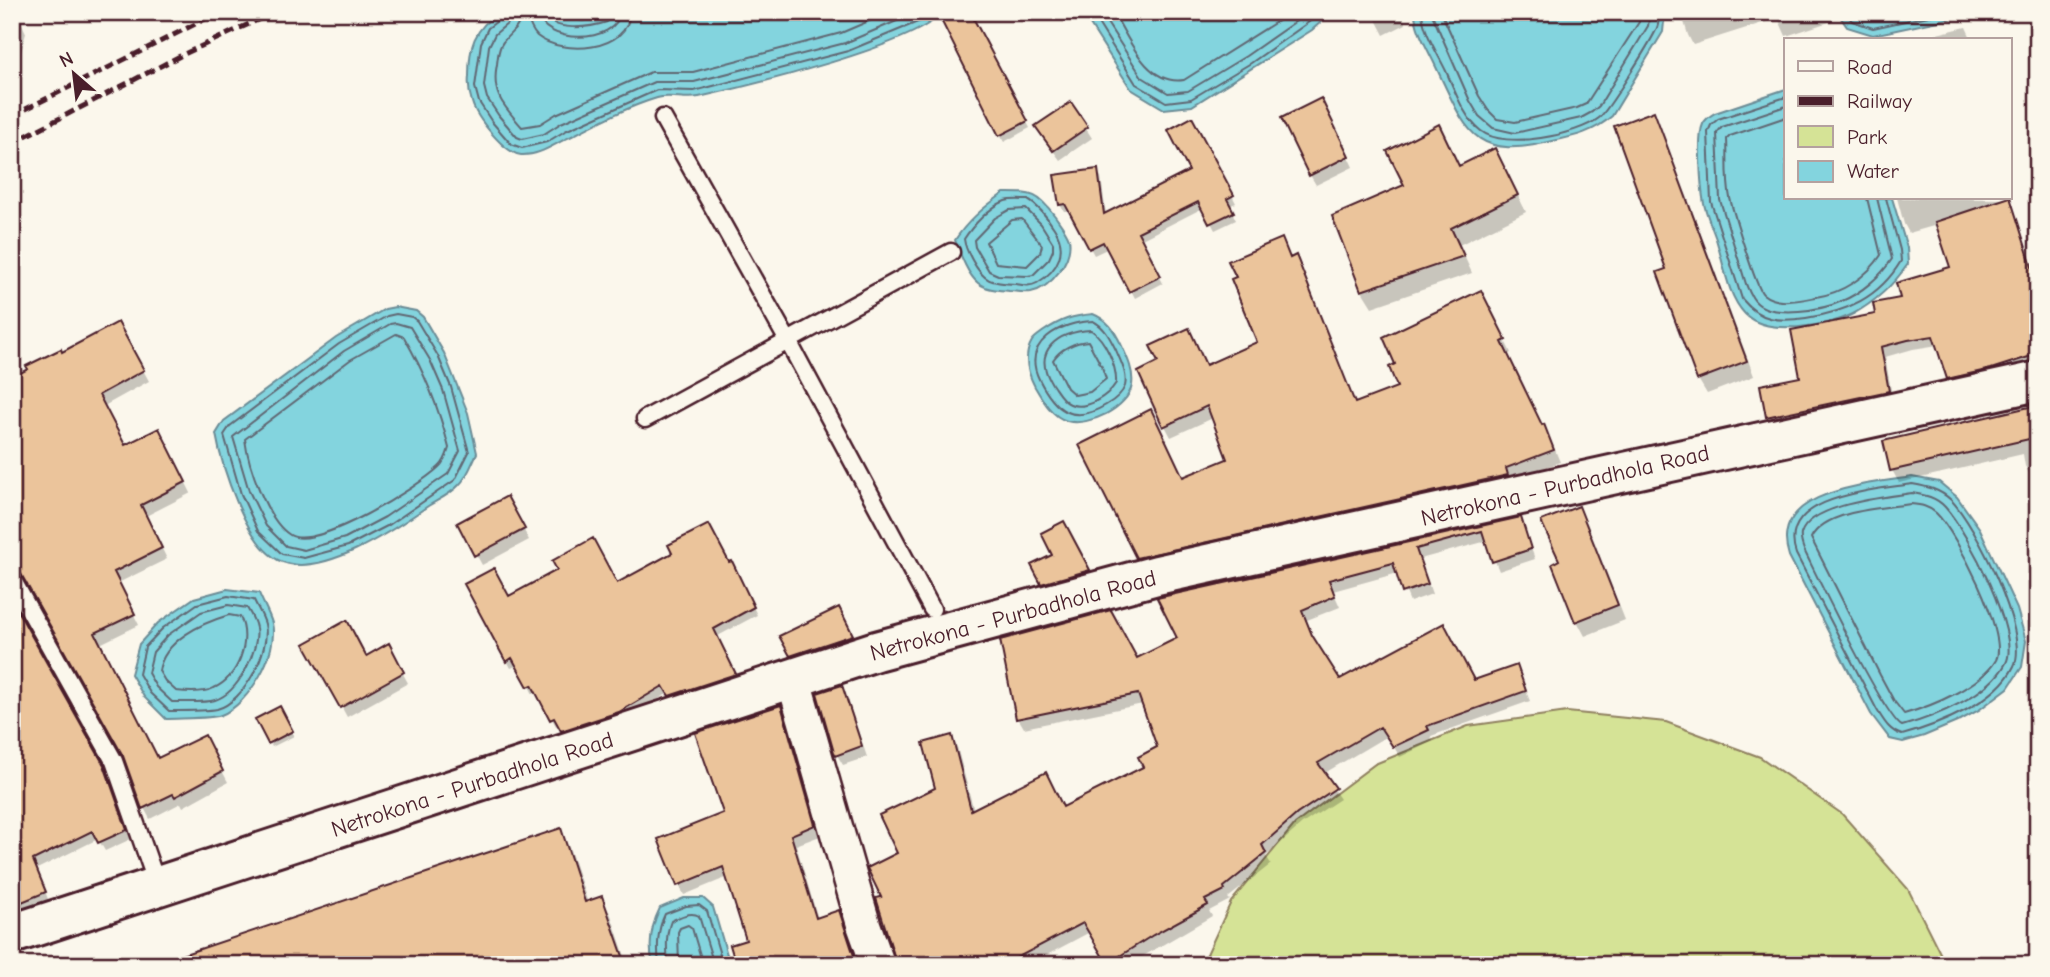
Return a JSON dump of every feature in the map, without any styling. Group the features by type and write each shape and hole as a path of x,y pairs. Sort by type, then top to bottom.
{"main road":[{"name":"Netrokona - Purbadhola Road","path":"12,934 876,651 1157,575 2038,380"}],"street":[{"path":"793,678 860,914 878,965"}],"lane":[{"path":"663,118 933,609"},
{"path":"645,419 951,252"},
{"path":"12,579 114,761 158,887"}],"green space":[{"path":"1567,712 1666,722 1760,757 1842,814 1908,889 1946,965 1202,965 1231,902 1295,824 1375,764 1468,726"}],"water":[{"path":"499,12 540,12 583,21 610,12 942,12 927,25 867,51 699,97 657,98 612,116 540,152 521,155 507,148 485,125 469,92 470,56 475,39 484,25"},
{"path":"1084,12 1332,12 1312,30 1192,106 1164,109 1131,89"},
{"path":"1415,12 1665,12 1663,32 1612,116 1591,130 1577,135 1526,146 1505,147 1489,144 1476,136 1456,109 1417,26"},
{"path":"1837,12 1981,12 1873,35 1847,27"},
{"path":"1784,90 1784,200 1893,200 1907,248 1908,264 1897,279 1869,304 1853,314 1829,323 1782,327 1755,321 1745,314 1730,289 1705,208 1700,140 1703,124 1715,113"},
{"path":"1004,193 1028,194 1038,198 1055,216 1069,239 1068,256 1059,272 1046,285 1031,292 993,289 978,283 967,269 955,240 977,214"},
{"path":"395,307 416,311 423,317 444,353 468,413 477,453 471,466 462,482 452,491 356,550 314,564 295,565 278,560 266,551 246,522 230,484 216,434 224,421 336,338 385,309"},
{"path":"1093,314 1107,322 1118,339 1130,364 1132,385 1123,401 1106,414 1086,421 1067,421 1052,412 1035,387 1028,370 1029,347 1039,334 1050,327 1067,319"},
{"path":"1912,477 1939,482 1957,497 1980,529 2017,609 2026,641 2022,667 2008,688 1979,710 1957,722 1903,742 1890,739 1871,714 1789,556 1786,534 1793,517 1807,504 1826,494"},
{"path":"227,589 259,593 272,623 271,648 260,676 242,700 221,715 166,719 144,697 131,674 139,644 158,623 194,598"},
{"path":"684,898 703,898 713,907 730,965 653,965 651,936 660,908"}],"building":[{"path":"955,12 970,12 1028,121 999,136 941,20"},
{"path":"1321,98 1349,156 1309,176 1281,118"},
{"path":"1071,102 1088,127 1053,151 1035,126"},
{"path":"1654,111 1747,361 1697,380 1657,272 1666,269 1614,126"},
{"path":"1192,117 1234,195 1227,199 1234,212 1209,224 1198,202 1138,232 1161,276 1129,292 1103,242 1089,249 1065,204 1059,205 1054,175 1098,169 1104,214 1189,171 1168,130"},
{"path":"1439,124 1459,166 1495,148 1518,195 1451,228 1464,256 1361,291 1332,216 1404,185 1387,151"},
{"path":"2001,200 2011,200 2038,286 2038,354 1947,379 1933,336 1908,340 1881,347 1889,391 1766,417 1760,385 1800,377 1791,330 1875,314 1873,303 1900,298 1896,283 1950,267 1935,222"},
{"path":"1282,238 1290,258 1296,255 1355,403 1397,387 1389,367 1395,364 1383,337 1481,290 1506,340 1502,342 1542,425 1544,424 1554,450 1506,468 1508,475 1136,558 1079,445 1151,409 1183,477 1227,459 1207,406 1163,427 1138,372 1158,362 1150,346 1189,328 1206,365 1257,342 1231,279 1236,277 1228,261"},
{"path":"118,322 144,370 99,395 125,445 159,428 186,482 141,505 162,548 114,572 135,614 95,633 158,758 205,735 223,771 175,797 173,794 142,809 123,756 21,574 12,569 12,377 28,369 26,366 61,349 62,352"},
{"path":"2038,405 2038,437 1890,471 1883,441"},
{"path":"507,496 525,529 474,556 457,523"},
{"path":"1579,506 1618,605 1575,622 1552,564 1559,560 1541,521"},
{"path":"1521,517 1531,549 1492,562 1482,531 1416,549 1428,584 1402,593 1393,563 1329,580 1335,596 1302,610 1312,635 1340,679 1444,623 1474,680 1517,665 1526,691 1427,726 1429,730 1393,747 1380,727 1318,763 1336,788 1297,814 1262,845 1266,853 1224,887 1225,890 1205,900 1208,905 1107,964 1083,923 1003,965 897,965 876,898 881,897 867,868 897,853 879,815 935,788 923,743 952,735 971,810 1046,772 1063,807 1143,767 1138,757 1157,747 1138,694 1016,719 1000,640 1111,610 1137,658 1177,638 1157,598"},
{"path":"1064,521 1090,570 1041,584 1031,565 1052,555 1041,533"},
{"path":"709,524 729,562 732,561 754,607 714,629 736,674 669,696 663,686 619,712 561,731 554,718 550,720 532,685 528,687 512,658 506,662 464,584 494,568 509,596 557,570 552,561 593,538 617,583 672,553 668,545"},
{"path":"12,601 104,765 127,830 98,843 92,831 33,860 46,892 12,906"},
{"path":"839,607 853,635 790,656 779,636"},
{"path":"347,620 366,656 389,643 404,672 340,708 304,644"},
{"path":"842,685 862,746 835,756 817,693"},
{"path":"781,705 815,825 791,835 816,918 839,910 857,965 736,965 730,945 746,940 723,867 677,886 658,839 723,813 695,733"},
{"path":"280,706 293,731 268,744 255,719"},
{"path":"561,828 585,902 602,896 626,965 397,965 394,957 371,965 168,965 167,960"}],"railway":[{"path":"12,116 219,12"},
{"path":"12,143 180,56 275,12"}]}
